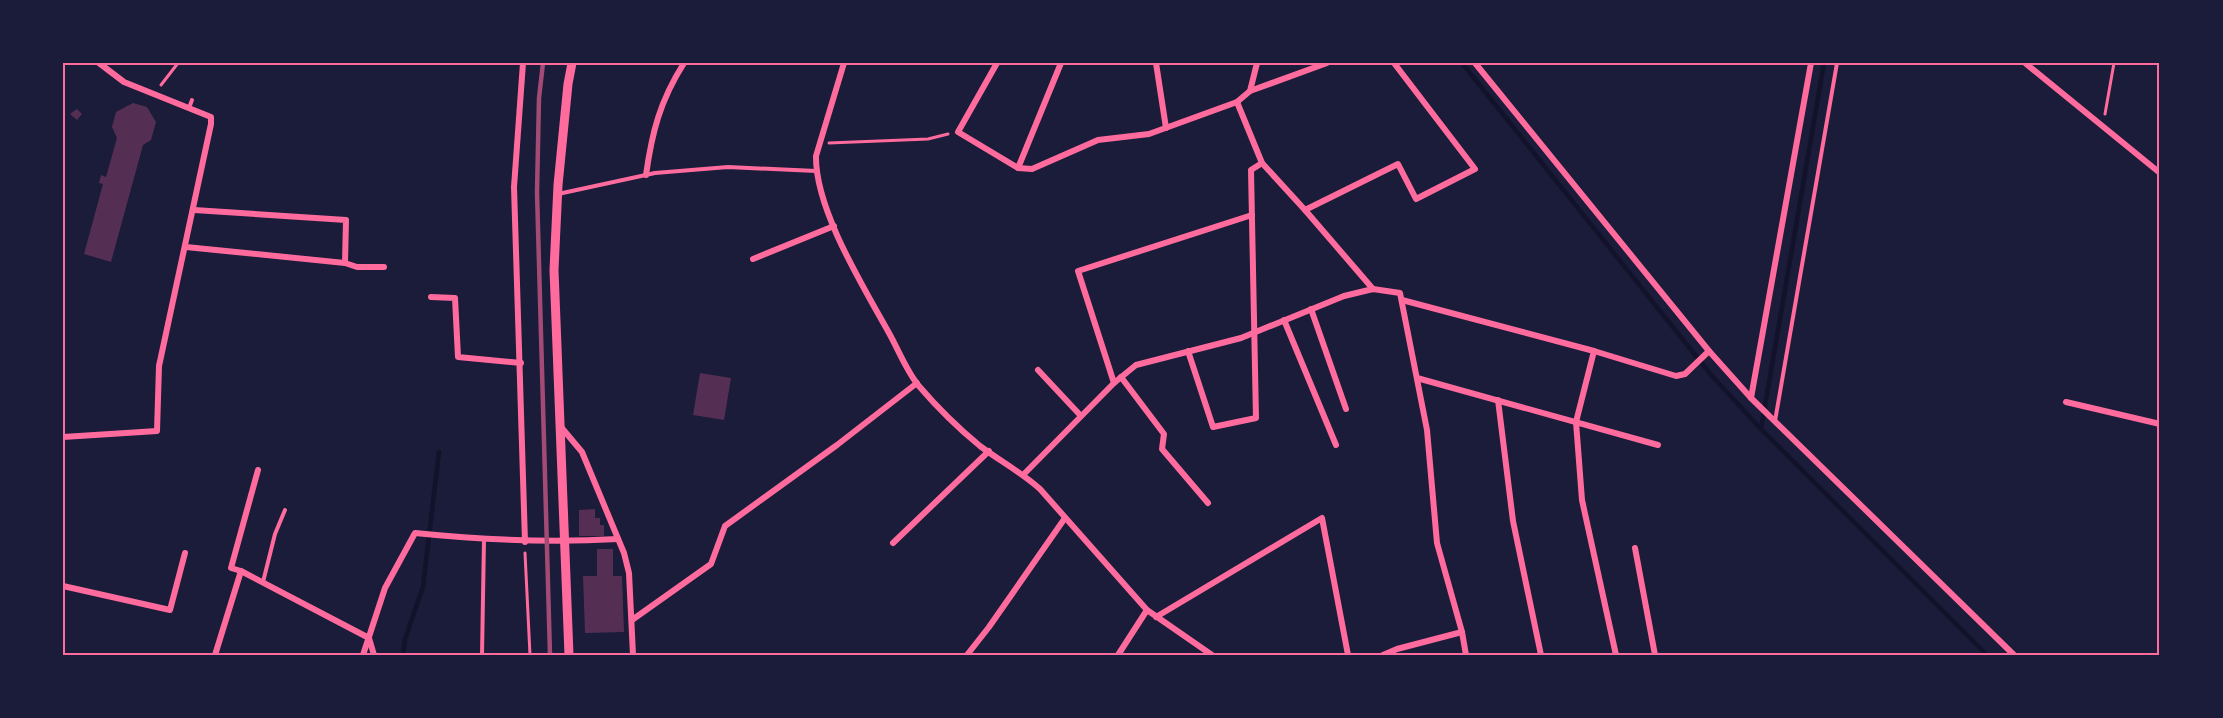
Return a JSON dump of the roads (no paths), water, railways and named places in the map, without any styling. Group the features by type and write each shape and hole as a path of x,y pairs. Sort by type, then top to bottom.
{"street":[{"path":"63,437 157,430 159,366 211,124 211,117 124,82 99,63"},
{"path":"524,63 514,187 525,542"},
{"path":"569,655 554,270 558,194 572,63"},
{"path":"646,175 651,136 669,86 684,63"},
{"path":"843,63 816,156 820,193 864,289 917,383 956,423 989,451 1024,474 1146,610 1212,655"},
{"path":"997,63 958,132 1018,168 1032,170 1098,140 1149,134 1166,128 1237,102 1250,91 1328,63"},
{"path":"1018,168 1061,63"},
{"path":"1156,63 1166,128"},
{"path":"1250,91 1257,63"},
{"path":"1305,210 1398,164 1416,199 1474,169 1394,63"},
{"path":"1475,63 1709,351 1751,398 2010,654"},
{"path":"1751,398 1811,63"},
{"path":"2025,63 2160,173"},
{"path":"1237,102 1262,163 1373,289"},
{"path":"1188,351 1213,427 1256,418 1251,170 1262,163"},
{"path":"194,210 346,220 345,263"},
{"path":"1114,382 1078,271 1252,214"},
{"path":"753,259 834,226"},
{"path":"186,247 345,263 357,267 384,267"},
{"path":"1024,474 1114,382 1136,365 1253,333 1344,296 1373,289 1400,293 1427,430 1437,543 1462,632 1466,655"},
{"path":"431,297 455,298 458,357 521,363"},
{"path":"1402,300 1594,351 1676,376 1685,375 1709,351"},
{"path":"1311,309 1346,409"},
{"path":"1284,320 1336,445"},
{"path":"1594,351 1576,422 1582,500 1616,655"},
{"path":"1038,370 1081,416"},
{"path":"1121,377 1164,434 1162,449 1208,503"},
{"path":"1417,378 1658,445"},
{"path":"632,620 711,564 725,526 837,445 917,383"},
{"path":"1498,400 1513,521 1541,655"},
{"path":"2066,402 2160,424"},
{"path":"561,427 582,453 618,539 629,573 633,655"},
{"path":"893,543 989,451"},
{"path":"258,470 231,568 263,582 369,638 374,655"},
{"path":"968,655 1065,518"},
{"path":"1156,616 1322,518 1348,655"},
{"path":"363,655 385,588 415,533 525,542 618,539"},
{"path":"1635,548 1655,655"},
{"path":"63,586 170,610 185,552"},
{"path":"215,655 241,571"},
{"path":"1118,655 1146,610"},
{"path":"1383,655 1397,649 1462,632"}],"lane":[{"path":"1775,421 1837,63"},
{"path":"189,108 192,100"},
{"path":"558,194 646,175 728,167 816,171"},
{"path":"263,582 274,534 285,510"},
{"path":"482,655 484,540"}],"waterway":[{"path":"1462,63 1712,376 1761,429 1987,655"},
{"path":"1761,429 1824,63"},
{"path":"403,655 405,639 423,587 439,452"}],"railway":[{"path":"543,63 539,98 537,192 550,655"}]}
